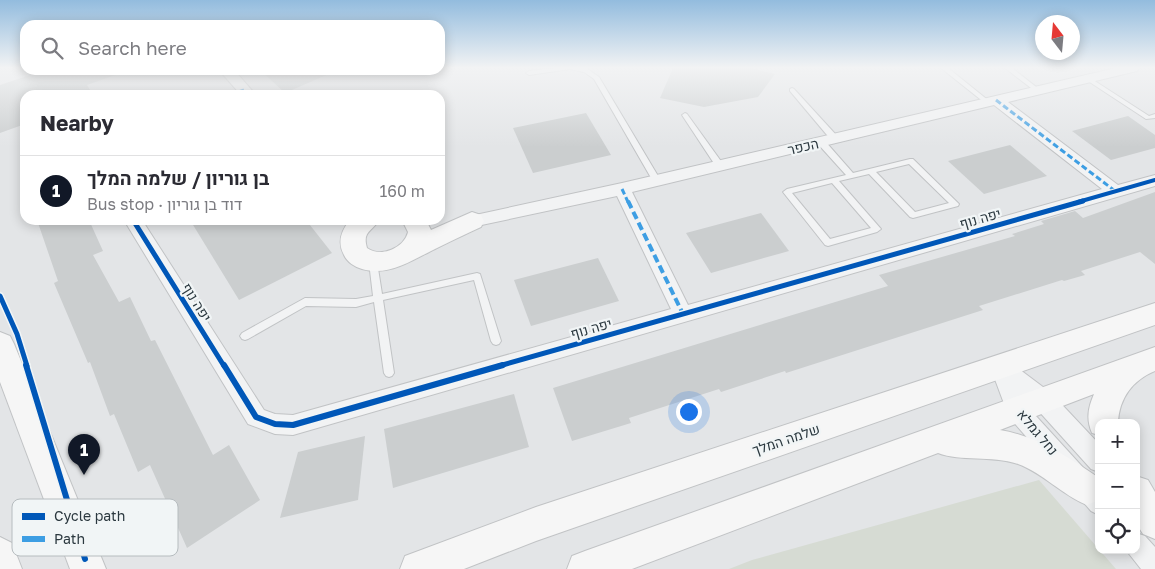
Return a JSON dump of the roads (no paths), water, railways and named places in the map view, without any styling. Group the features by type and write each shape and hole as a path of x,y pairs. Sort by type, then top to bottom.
{"street":[{"name":"הכפר","path":"413,249 472,221 622,190 1019,95"},
{"path":"992,101 1115,191"},
{"name":"יפה נוף","path":"136,225 256,417 275,424 292,425 1155,180"},
{"path":"622,190 683,314"},
{"name":"הכפר","path":"445,219 472,221"},
{"path":"357,225 352,237 352,245 356,253 373,262 391,260 407,254 413,249 420,237 420,225"},
{"name":"שלמה המלך","path":"418,569 536,524 1155,314"},
{"path":"0,344 62,499"},
{"path":"585,569 1145,362"},
{"path":"1104,419 1108,396 1118,380 1145,362"},
{"name":"נחל גמלא","path":"1000,366 1095,484"},
{"name":"נחל גמלא","path":"1030,405 1095,484"},
{"path":"929,442 1002,444 1026,450 1095,484"},
{"path":"1140,498 1155,522"},
{"path":"1140,506 1155,522"},
{"path":"1140,549 1155,566"},
{"path":"0,555 4,569"}],"lane":[{"path":"607,95 657,181"},
{"path":"795,95 852,176"},
{"path":"983,95 992,101"},
{"path":"1112,95 1148,118 1155,116"},
{"path":"685,115 720,166"},
{"path":"834,180 877,229 828,243 787,192 834,180 852,176 871,171 910,161 955,204 913,215 871,171"},
{"path":"373,262 389,373"},
{"path":"245,336 305,302 356,303 477,276 496,341"}],"place":[{"name":"בן גוריון / שלמה המלך","path":"84,475"}]}
